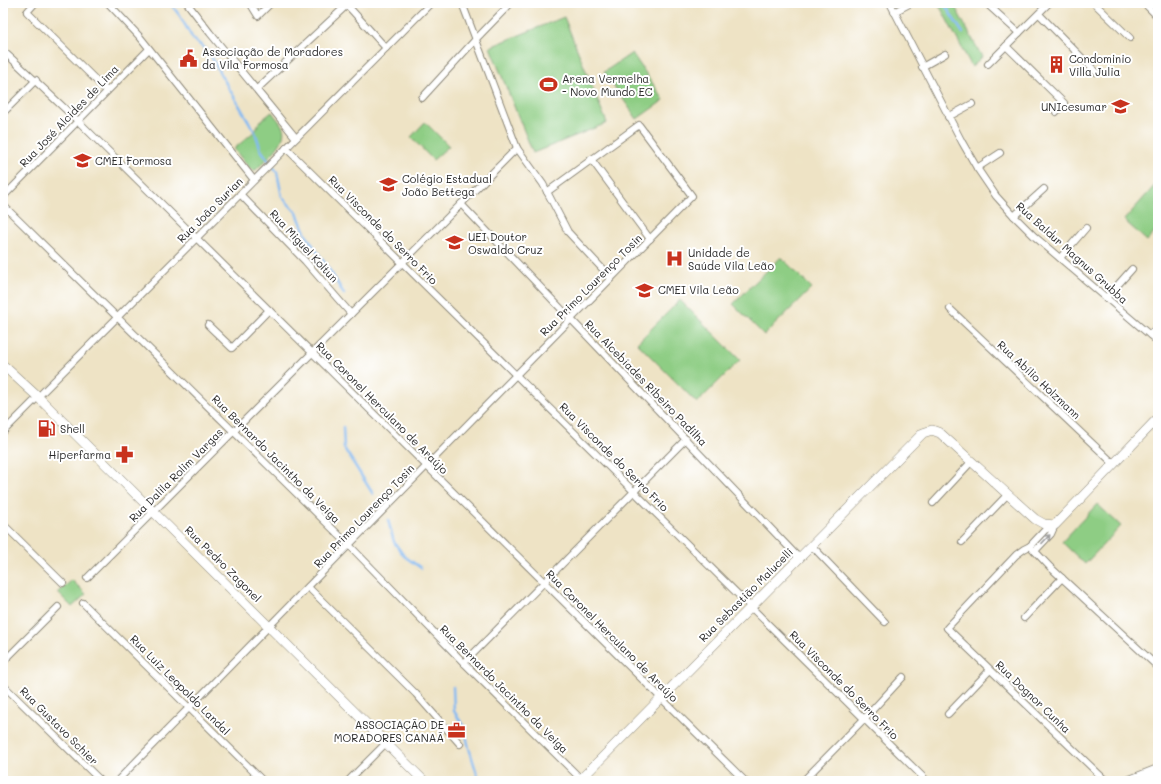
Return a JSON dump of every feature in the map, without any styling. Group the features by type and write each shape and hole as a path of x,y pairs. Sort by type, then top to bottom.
{"main road":[{"path":"1130,781 1158,770"}],"street":[{"path":"35,3 27,12 107,91"},
{"path":"108,3 132,28 254,180"},
{"path":"187,3 296,138"},
{"path":"250,3 258,16 271,3"},
{"name":"Rua João Surian","path":"3,432 431,3"},
{"path":"462,3 517,148 540,180 568,232 611,278"},
{"path":"422,98 511,3"},
{"name":"Rua Baldur Magnus Grubba","path":"890,3 948,117 977,168 996,196 1014,216 1060,258 1158,342"},
{"path":"894,12 911,3"},
{"path":"986,3 1019,34"},
{"path":"988,64 1050,3"},
{"path":"1094,3 1130,38"},
{"path":"1144,3 1158,17"},
{"path":"257,89 348,4 386,48"},
{"path":"1039,14 1096,72"},
{"path":"1006,46 1064,103 1056,112"},
{"name":"Rua José Alcides de Lima","path":"3,197 149,49"},
{"name":"Rua Coronel Herculano de Araújo","path":"3,51 78,120 745,781"},
{"path":"922,67 945,54"},
{"path":"3,113 36,80"},
{"path":"948,117 972,104"},
{"name":"Rua Primo Lourenço Tosin","path":"117,781 692,196 639,125 592,159"},
{"name":"Rua Visconde do Serro Frio","path":"286,148 927,781"},
{"name":"Rua Dalila Rolim Vargas","path":"87,578 517,148"},
{"path":"977,168 1000,152"},
{"path":"547,192 592,159 650,239"},
{"path":"1014,216 1044,189"},
{"name":"Rua Miguel Koltun","path":"240,194 305,261 351,314"},
{"name":"Rua Alcebíades Ribeiro Padilha","path":"462,204 799,558"},
{"name":"Rua Bernardo Jacintho da Veiga","path":"3,205 349,546 581,780"},
{"path":"1060,258 1086,228"},
{"path":"1106,298 1132,268"},
{"path":"208,325 232,348 269,310"},
{"name":"Rua Abílio Holzmann","path":"950,310 1114,464"},
{"path":"1150,335 1158,326"},
{"name":"Rua Pedro Zagonel","path":"3,365 38,397 424,781"},
{"path":"1158,418 1055,525 1045,530 1030,546 1062,578 1158,667"},
{"name":"Rua Sebastião Malucelli","path":"581,780 923,433 932,430 944,435 972,462"},
{"path":"464,663 686,439"},
{"path":"933,503 972,462 1040,522 1055,525"},
{"path":"962,542 1008,494"},
{"path":"3,524 63,583"},
{"path":"1035,551 1051,534 1055,525"},
{"path":"812,546 886,622"},
{"name":"Rua Dognor Cunha","path":"1030,546 1016,555 947,628 1106,781"},
{"path":"1024,618 1062,578"},
{"path":"308,587 416,694 460,744"},
{"name":"Rua Luiz Leopoldo Landal","path":"82,603 263,781"},
{"path":"3,662 58,607"},
{"path":"948,714 990,670"},
{"path":"803,781 903,677"},
{"name":"Rua Gustavo Schier","path":"3,684 101,781"},
{"path":"348,781 386,743"}],"green space":[{"path":"938,3 953,3 982,57 972,67"},
{"name":"Arena Vermelha - Novo Mundo EC","path":"564,17 607,123 533,153 490,47"},
{"path":"632,53 664,100 637,119 604,72"},
{"path":"272,112 281,124 284,134 275,151 256,170 252,170 234,149 256,130 259,122"},
{"path":"425,122 449,146 433,160 411,137"},
{"path":"1158,182 1158,229 1147,241 1124,220"},
{"path":"781,257 812,288 764,335 733,304"},
{"path":"680,300 740,360 697,403 637,343"},
{"path":"1097,504 1121,526 1085,564 1062,542"},
{"path":"72,580 86,594 72,607 58,593"}],"waterway":[{"path":"170,3 180,16 193,39 209,52 255,132 261,150 277,172 282,197 297,213 306,235 344,294"},
{"path":"944,3 963,33"},
{"path":"343,427 344,448 373,494"},
{"path":"388,520 394,542 404,556 421,568"},
{"path":"453,687 454,711 464,727 477,774 482,781"}],"place":[{"name":"Associação de Moradores da Vila Formosa","path":"189,58"},
{"name":"Condominio Villa Julia","path":"1056,65"},
{"name":"Arena Vermelha - Novo Mundo EC","path":"549,85"},
{"name":"UNIcesumar","path":"1120,107"},
{"name":"CMEI Formosa","path":"82,161"},
{"name":"Colégio Estadual João Bettega","path":"389,185"},
{"name":"UEI Doutor Oswaldo Cruz","path":"455,243"},
{"name":"Unidade de Saúde Vila Leão","path":"675,259"},
{"name":"CMEI Vila Leão","path":"645,290"},
{"name":"Shell","path":"47,429"},
{"name":"Hiperfarma","path":"124,455"},
{"name":"ASSOCIAÇÃO DE MORADORES CANAÃ","path":"457,731"}]}
